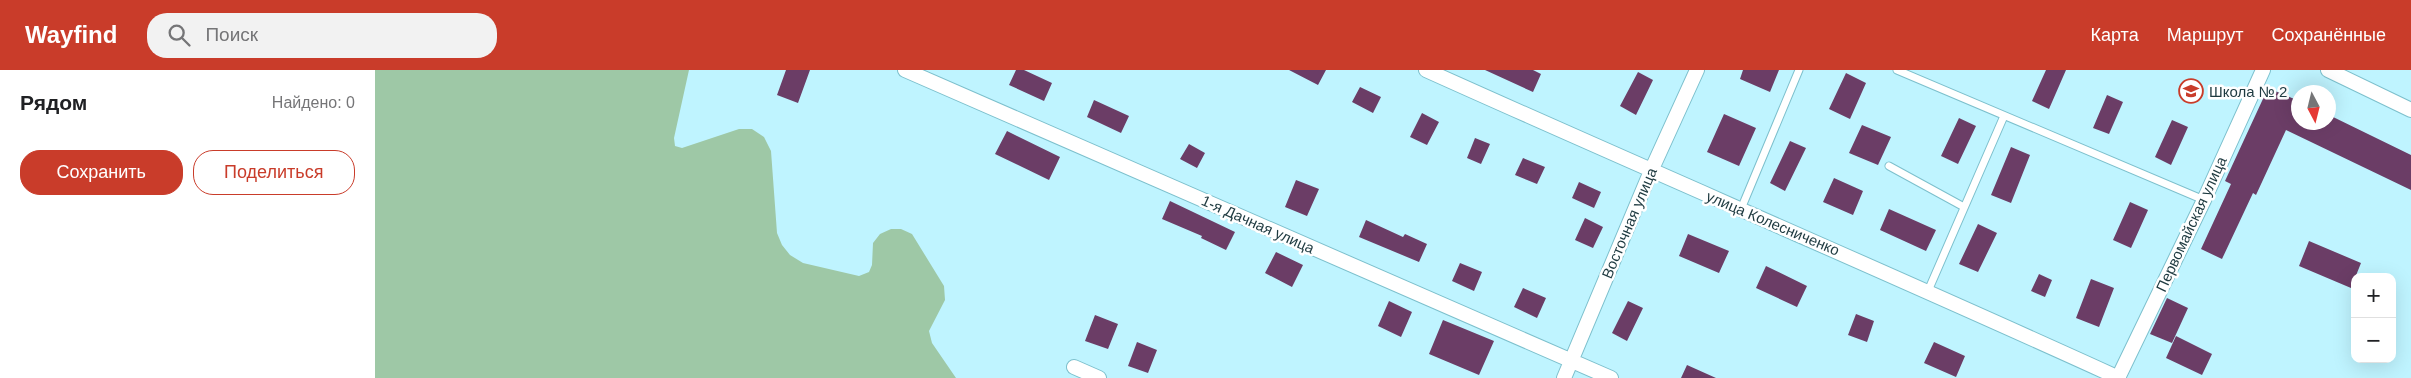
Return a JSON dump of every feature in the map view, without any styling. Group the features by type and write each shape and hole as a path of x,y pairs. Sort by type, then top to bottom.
{"street":[{"name":"1-я Дачная улица","path":"905,70 1611,378"},
{"name":"улица Колесниченко","path":"1426,70 1651,171 1928,291 2118,378"},
{"name":"Восточная улица","path":"1564,378 1651,171 1697,70"},
{"name":"Первомайская улица","path":"2118,378 2204,200 2263,70"},
{"path":"2328,70 2411,110"},
{"path":"1074,367 1099,378"}],"lane":[{"path":"1741,209 1799,70"},
{"path":"1897,70 2204,200"},
{"path":"1928,291 2004,116"},
{"path":"1889,166 1964,207"}],"green space":[{"path":"375,70 689,70 674,138 675,146 682,148 739,129 752,129 764,137 771,151 777,233 782,245 790,255 803,263 859,276 869,272 872,265 873,243 880,234 891,229 901,229 912,234 944,286 945,300 929,331 932,343 956,378 375,378"}],"building":[{"path":"786,70 810,70 798,103 777,95"},
{"path":"1016,70 1024,70 1052,83 1044,101 1009,85"},
{"path":"1289,70 1326,70 1318,85"},
{"path":"1485,70 1533,70 1541,74 1533,92"},
{"path":"1743,70 1779,70 1770,92 1740,79"},
{"path":"2046,70 2066,70 2049,109 2032,101"},
{"path":"1638,72 1653,80 1636,115 1620,106"},
{"path":"1846,73 1866,83 1850,119 1829,109"},
{"path":"1360,87 1381,97 1373,113 1352,102"},
{"path":"2268,88 2291,98 2291,130 2336,130 2336,118 2411,155 2411,190 2286,130 2256,195 2253,193 2222,259 2201,249 2231,184 2225,181"},
{"path":"2107,95 2123,102 2109,134 2093,128"},
{"path":"1094,100 1129,116 1121,133 1087,117"},
{"path":"1422,113 1439,122 1427,145 1410,137"},
{"path":"1724,114 1756,128 1739,166 1707,152"},
{"path":"1959,118 1976,126 1958,164 1941,156"},
{"path":"2172,120 2188,127 2171,165 2155,157"},
{"path":"1862,125 1891,137 1878,165 1849,153"},
{"path":"1007,131 1060,157 1049,180 995,154"},
{"path":"1475,138 1490,144 1481,164 1467,158"},
{"path":"1790,141 1806,148 1785,191 1770,183"},
{"path":"1189,144 1205,153 1197,168 1180,159"},
{"path":"2011,147 2030,155 2011,203 1991,195"},
{"path":"1523,158 1545,167 1537,184 1515,175"},
{"path":"1834,178 1863,191 1853,215 1823,202"},
{"path":"1296,180 1319,189 1307,216 1285,207"},
{"path":"1579,182 1601,192 1594,208 1572,198"},
{"path":"1170,201 1235,232 1226,250 1201,238 1202,236 1162,219"},
{"path":"2130,202 2148,210 2131,248 2113,240"},
{"path":"1889,209 1936,230 1926,251 1880,230"},
{"path":"1585,218 1603,227 1593,248 1575,240"},
{"path":"1366,220 1403,237 1405,234 1427,244 1419,262 1359,237"},
{"path":"1978,224 1997,233 1978,272 1959,264"},
{"path":"1688,234 1729,251 1719,273 1679,256"},
{"path":"2309,241 2361,263 2357,273 2351,273 2351,288 2299,266"},
{"path":"1276,252 1303,265 1292,287 1265,273"},
{"path":"1460,263 1482,272 1474,291 1452,281"},
{"path":"1766,266 1807,286 1797,307 1756,288"},
{"path":"2039,274 2052,280 2045,297 2031,291"},
{"path":"2091,279 2114,288 2099,327 2076,318"},
{"path":"1523,288 1546,298 1537,318 1514,307"},
{"path":"2167,298 2188,308 2172,343 2150,334"},
{"path":"1389,301 1412,312 1401,337 1378,326"},
{"path":"1628,301 1643,308 1627,341 1612,333"},
{"path":"1856,314 1874,321 1867,342 1848,335"},
{"path":"1095,315 1118,324 1108,349 1085,341"},
{"path":"1443,320 1494,341 1479,375 1429,354"},
{"path":"2176,336 2212,354 2202,375 2166,358"},
{"path":"1137,342 1157,350 1148,373 1128,366"},
{"path":"1934,342 1965,356 1956,377 1924,363"},
{"path":"1687,365 1716,378 1681,378"}],"place":[{"name":"Школа № 2","path":"2191,91"}]}
